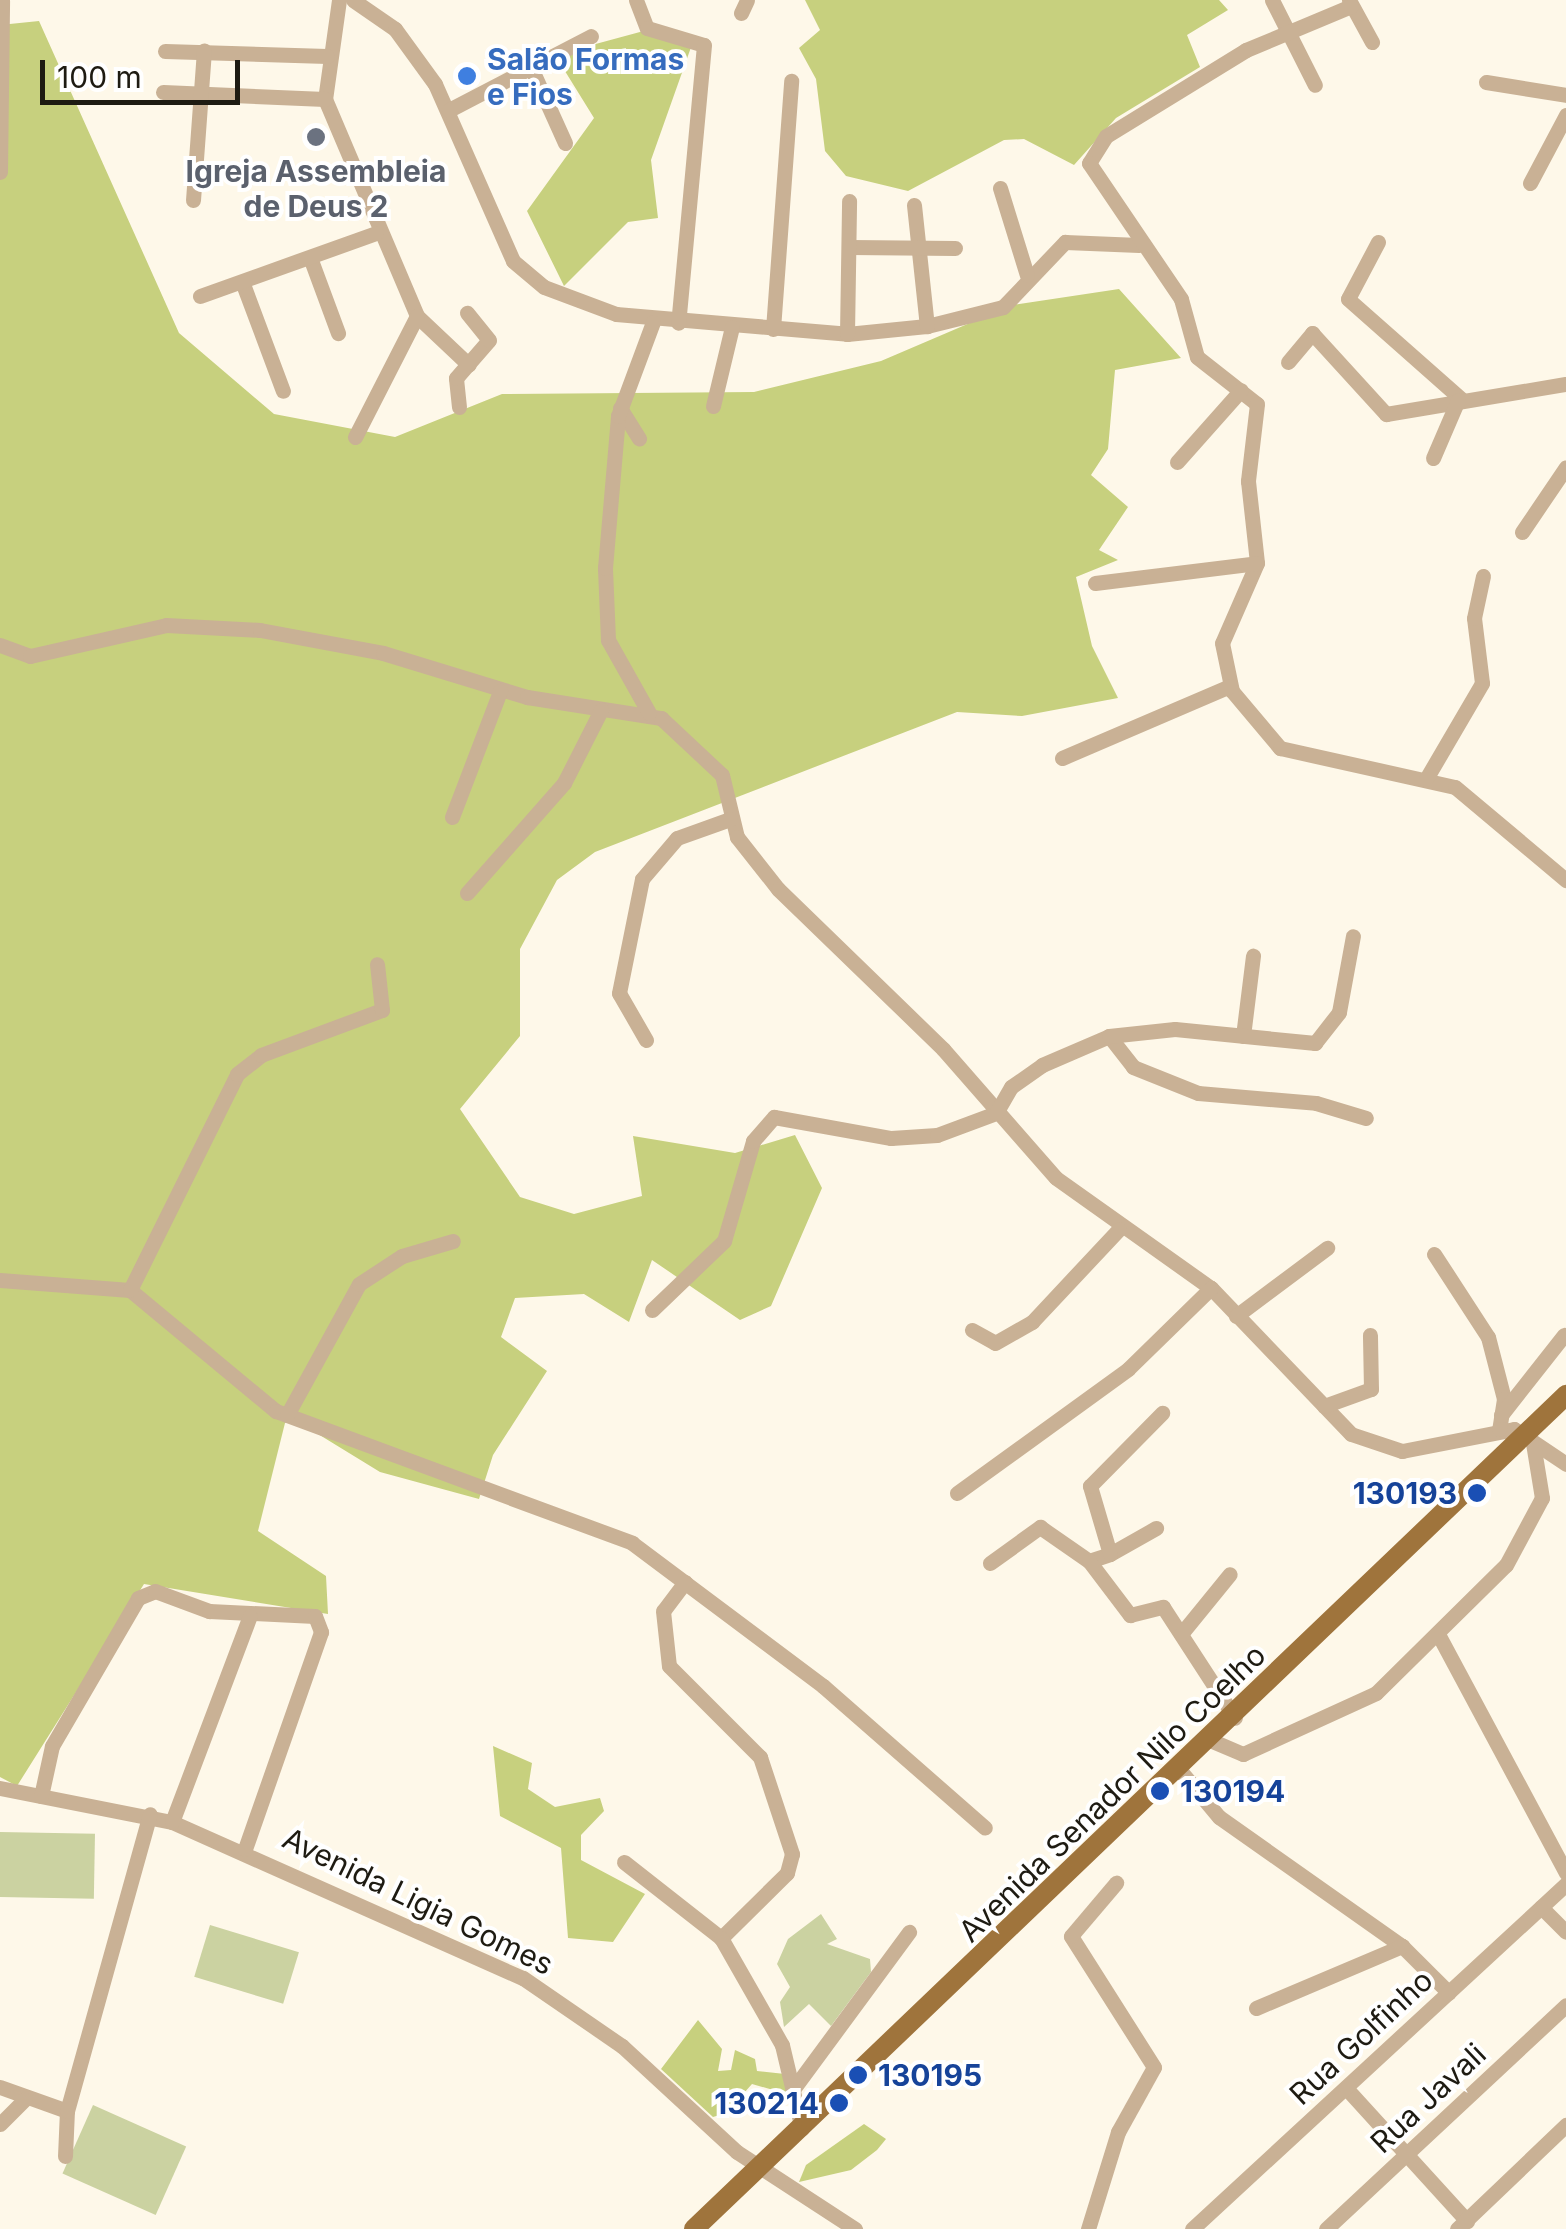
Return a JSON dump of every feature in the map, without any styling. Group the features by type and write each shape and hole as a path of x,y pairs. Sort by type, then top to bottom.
{"main road":[{"name":"Avenida Senador Nilo Coelho","path":"694,2229 1528,1439 1566,1395"}],"street":[{"path":"0,172 1,1 10,0"},
{"path":"339,0 327,56 325,99 376,232 417,316 469,365"},
{"path":"354,0 395,29 449,110 513,261 544,286 653,322 847,334 927,326 997,310 1027,275 1068,241 1139,245"},
{"path":"636,0 647,28 704,45 678,323"},
{"path":"1272,0 1316,85"},
{"path":"1372,42 1350,3 1288,30 1092,149 1092,174 1181,299 1197,357 1241,390 1259,412 1248,481 1257,564 1225,626 1230,686 1280,748 1455,787 1566,880"},
{"path":"449,110 533,72 591,36"},
{"path":"192,200 204,50"},
{"path":"165,51 327,56"},
{"path":"533,72 564,143"},
{"path":"773,329 791,81"},
{"path":"1486,82 1566,95"},
{"path":"163,92 325,99"},
{"path":"1530,182 1566,115"},
{"path":"1000,188 1027,275"},
{"path":"847,334 849,201"},
{"path":"914,205 927,326"},
{"path":"200,296 311,260 376,232"},
{"path":"1378,242 1348,300 1460,400"},
{"path":"850,248 955,248"},
{"path":"311,260 338,333"},
{"path":"243,284 283,391"},
{"path":"458,407 454,381 489,339 467,313"},
{"path":"355,437 417,316"},
{"path":"653,322 620,408 608,476 606,629 649,714 706,754 726,785 730,820 778,889 943,1048 996,1113 1119,1229 1211,1288 1324,1406 1384,1450 1500,1422 1564,1335"},
{"path":"713,406 732,327"},
{"path":"1288,362 1310,332 1382,414 1566,384"},
{"path":"1176,462 1241,390"},
{"path":"1433,458 1460,400"},
{"path":"620,408 639,439"},
{"path":"1522,532 1566,467"},
{"path":"1096,583 1257,564"},
{"path":"1426,779 1482,682 1474,618 1483,576"},
{"path":"0,646 30,656 166,625 224,626 384,654 500,691 601,710 649,714"},
{"path":"1062,758 1230,686"},
{"path":"452,818 500,691"},
{"path":"467,893 564,783 601,710"},
{"path":"646,1040 619,993 642,879 677,838 730,820"},
{"path":"652,1310 724,1241 753,1141 774,1117 892,1138 937,1135 996,1113 1011,1086 1042,1064 1108,1036 1144,1029 1315,1043 1329,1035 1353,936"},
{"path":"1242,1036 1253,956"},
{"path":"130,1290 238,1074 260,1055 382,1010 377,964"},
{"path":"1108,1036 1134,1067 1198,1093 1316,1103 1366,1118"},
{"path":"972,1330 996,1344 1032,1322 1119,1229"},
{"path":"287,1414 359,1284 402,1256 453,1241"},
{"path":"1236,1316 1327,1248"},
{"path":"1434,1254 1488,1337 1500,1422"},
{"path":"0,1280 130,1290 287,1414 604,1529 685,1582 985,1828"},
{"path":"957,1493 1128,1368 1211,1288"},
{"path":"1324,1406 1371,1389 1370,1335"},
{"path":"1110,1554 1090,1486 1162,1413"},
{"path":"1500,1422 1566,1464"},
{"path":"1210,1740 1226,1754 1269,1744 1376,1693 1494,1580 1540,1503 1528,1439"},
{"path":"990,1563 1035,1526 1089,1561 1130,1615 1163,1607 1235,1718"},
{"path":"1089,1561 1156,1528"},
{"path":"1181,1634 1230,1574"},
{"path":"685,1582 663,1611 669,1666 760,1757 792,1854 786,1874 721,1938"},
{"path":"41,1796 52,1746 138,1598 156,1591 250,1616 303,1614 322,1626 245,1850"},
{"path":"172,1822 250,1616"},
{"path":"1438,1634 1566,1873"},
{"path":"1178,1768 1204,1804 1267,1856 1402,1946 1448,1993"},
{"name":"Avenida Ligia Gomes","path":"0,1788 150,1814 172,1822 245,1850 570,2006 825,2223 855,2229"},
{"path":"66,2156 67,2111 150,1814"},
{"path":"624,1862 721,1938 782,2045 802,2129"},
{"path":"1088,2229 1118,2132 1154,2067 1070,1934 1116,1882"},
{"name":"Rua Golfinho","path":"1192,2229 1566,1884"},
{"path":"1543,1905 1566,1932"},
{"path":"794,2088 908,1932"},
{"path":"1256,2008 1402,1946"},
{"name":"Rua Javali","path":"1326,2229 1566,2005"},
{"path":"0,2088 25,2100 67,2111"},
{"path":"1346,2088 1408,2154 1462,2225 1558,2141 1566,2125"},
{"path":"0,2124 25,2100"}],"green space":[{"path":"805,0 1219,0 1228,10 1187,35 1200,67 1116,118 1074,165 1024,139 1004,140 908,191 846,176 825,151 816,79 799,48 820,30"},
{"path":"39,21 179,333 274,414 395,437 502,394 754,392 881,361 1012,305 1119,289 1181,358 1115,370 1108,449 1091,475 1128,507 1099,550 1118,560 1076,577 1092,646 1118,698 1022,716 957,712 595,852 557,880 520,949 520,1036 460,1109 520,1197 574,1214 642,1196 633,1136 735,1153 795,1135 822,1188 771,1306 740,1320 652,1260 629,1322 584,1294 515,1298 501,1337 547,1371 493,1455 479,1499 380,1472 287,1415 258,1531 326,1576 328,1614 144,1584 17,1786 0,1777 0,25"},
{"path":"651,29 695,36 651,160 658,218 628,222 564,286 527,211 594,118 555,55"},
{"path":"493,1746 532,1763 528,1789 555,1807 600,1798 604,1811 581,1835 581,1860 645,1894 613,1942 568,1938 561,1848 500,1816"},
{"path":"0,1832 95,1834 94,1899 0,1897"},
{"path":"821,1914 837,1939 827,1944 870,1959 871,1972 831,2026 809,2004 784,2027 780,2002 790,1987 777,1964 788,1939"},
{"path":"210,1925 299,1952 283,2004 194,1977"},
{"path":"698,2020 722,2049 718,2071 731,2070 735,2050 755,2059 757,2071 785,2074 787,2094 752,2084 744,2093 756,2104 713,2117 661,2069"},
{"path":"93,2105 186,2146 156,2215 62,2174"},
{"path":"864,2124 886,2139 877,2150 851,2170 799,2182 806,2165"}],"place":[{"name":"Salão Formas e Fios","path":"467,76"},
{"name":"Igreja Assembleia de Deus 2","path":"316,137"},
{"name":"130193","path":"1477,1493"},
{"name":"130194","path":"1160,1791"},
{"name":"130195","path":"858,2075"},
{"name":"130214","path":"839,2103"}]}
